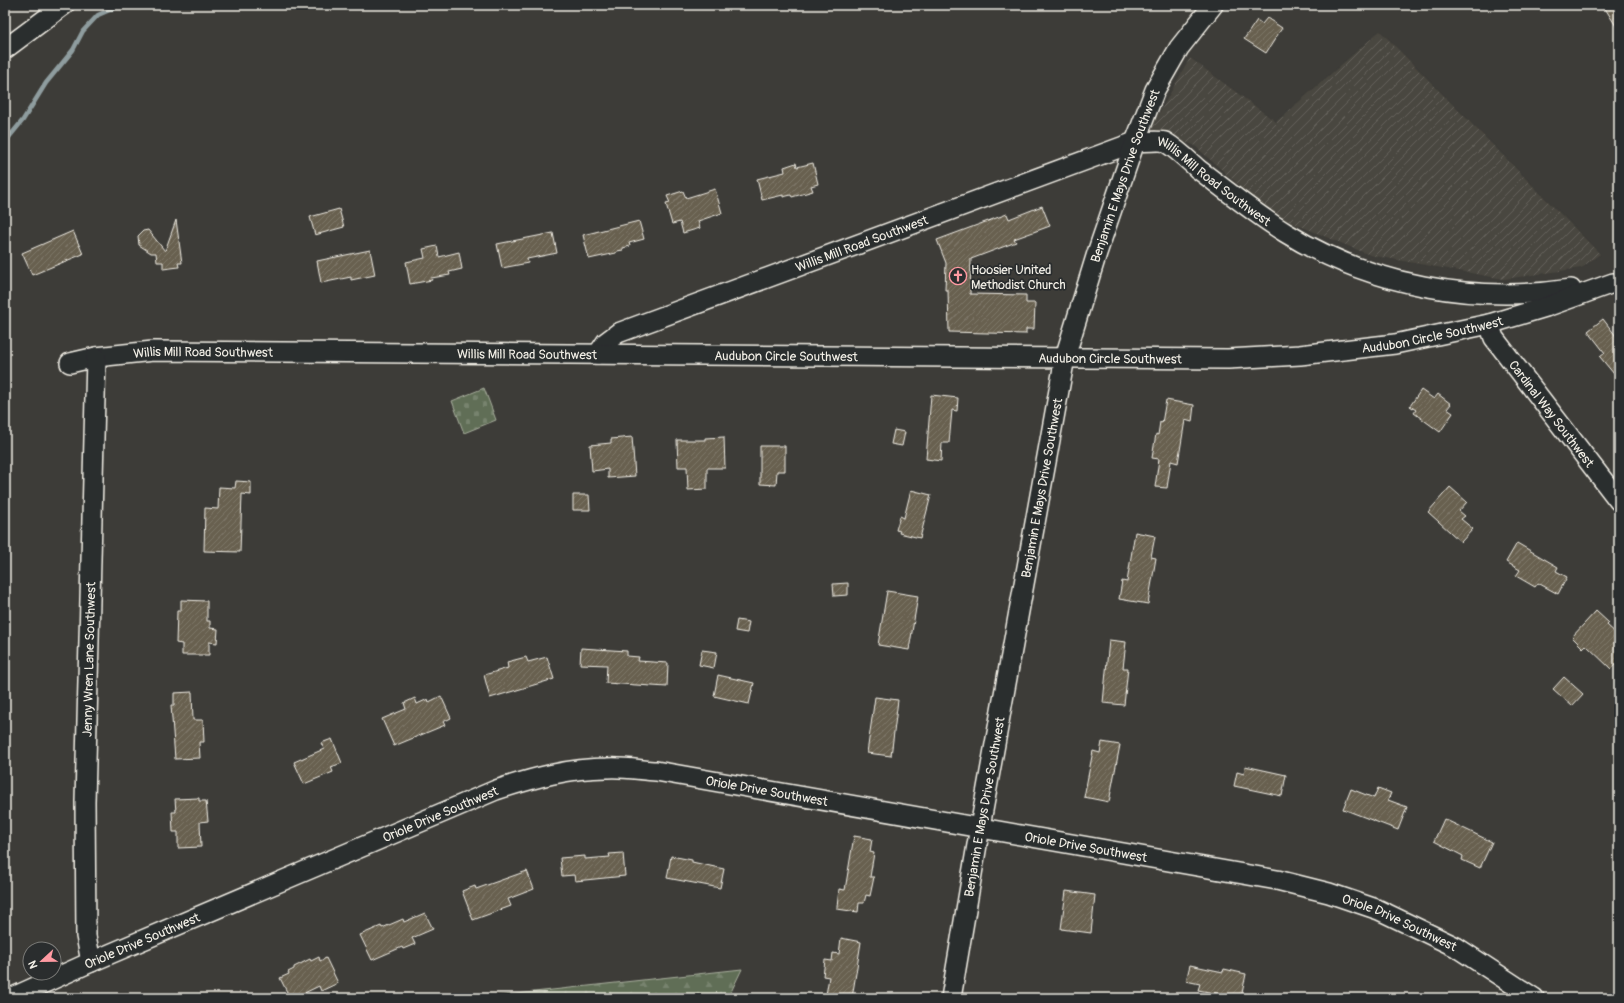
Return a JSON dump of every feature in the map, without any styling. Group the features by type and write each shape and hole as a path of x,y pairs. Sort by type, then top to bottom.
{"street":[{"path":"5,49 64,5"},
{"name":"Benjamin E Mays Drive Southwest","path":"952,998 980,827 1066,357 1097,253 1135,142 1155,90 1179,48 1213,5"},
{"name":"Willis Mill Road Southwest","path":"70,364 96,357 152,351 598,354 606,342 618,333 1135,142 1164,142 1251,210 1286,234 1330,256 1375,274 1431,288 1489,294 1548,293 1616,282"},
{"name":"Audubon Circle Southwest","path":"598,354 1228,358 1300,355 1395,344 1489,324 1546,307 1616,282"},
{"name":"Cardinal Way Southwest","path":"1489,324 1494,338 1619,501"},
{"name":"Jenny Wren Lane Southwest","path":"91,962 86,936 85,802 96,357"},
{"name":"Oriole Drive Southwest","path":"11,998 91,962 496,790 533,778 564,771 608,768 656,771 1277,880 1329,893 1379,910 1456,947 1534,998"}],"shaded area":[{"path":"1380,31 1600,254 1581,268 1504,279 1370,255 1271,214 1194,145 1149,131 1190,58 1276,122"}],"green space":[{"path":"484,388 496,420 464,433 452,401"},
{"path":"742,969 728,998 480,998"}],"building":[{"path":"1603,5 1619,5 1619,31"},
{"path":"1267,18 1282,28 1266,53 1244,39 1257,20 1262,24"},
{"path":"796,163 797,167 813,163 818,184 811,186 813,191 792,197 791,195 783,197 783,195 762,200 757,179 785,172 784,167"},
{"path":"715,189 722,213 698,221 700,228 683,233 680,222 672,224 666,204 670,203 667,196 683,191 686,198"},
{"name":"Hoosier United Methodist Church","path":"1042,206 1050,226 1014,239 1016,242 971,259 970,294 1026,295 1026,303 1035,303 1034,329 1026,329 1026,334 949,332 948,290 945,290 946,263 937,240 1007,214 1009,219"},
{"path":"339,209 344,227 315,235 310,217"},
{"path":"176,220 182,263 178,263 179,267 163,269 163,262 157,262 156,253 151,253 139,245 138,236 143,231 148,230 165,251"},
{"path":"639,221 644,239 629,243 630,246 623,248 623,250 617,251 616,253 589,259 583,235"},
{"path":"73,231 83,254 32,275 22,253"},
{"path":"553,233 557,253 527,259 528,263 502,268 497,244"},
{"path":"437,246 439,257 459,252 462,269 449,272 450,275 431,278 432,280 410,284 406,262 425,258 423,249"},
{"path":"370,250 375,275 351,280 351,277 321,283 317,261"},
{"path":"1603,319 1619,340 1619,380 1600,357 1605,353 1588,331"},
{"path":"1421,390 1434,399 1438,394 1451,404 1447,409 1453,413 1440,432 1414,413 1416,410 1410,406"},
{"path":"931,395 958,398 957,411 952,410 949,443 942,443 941,461 926,459"},
{"path":"1166,400 1194,405 1192,422 1185,420 1178,463 1171,461 1167,488 1155,487 1159,459 1152,458 1156,434 1158,435 1160,422 1162,423"},
{"path":"894,430 905,432 902,446 891,444"},
{"path":"632,437 635,476 608,478 608,469 592,471 590,445 611,443 611,439"},
{"path":"724,437 725,468 707,468 707,489 688,490 687,467 678,467 677,440 705,440 705,438"},
{"path":"760,446 785,446 785,471 777,471 776,485 760,484"},
{"path":"236,481 251,482 251,495 242,494 240,552 204,551 205,508 218,509 219,487 235,488"},
{"path":"1450,487 1467,502 1459,511 1465,516 1461,519 1473,529 1461,542 1428,512"},
{"path":"911,490 931,495 920,538 899,533 900,531 896,530 900,516 904,518"},
{"path":"573,495 589,495 590,510 573,510"},
{"path":"1135,532 1155,536 1151,557 1156,558 1148,604 1119,599 1122,581 1127,582"},
{"path":"1517,543 1558,567 1556,571 1567,577 1558,594 1538,583 1535,587 1516,576 1520,570 1506,562"},
{"path":"848,583 848,595 834,596 833,584"},
{"path":"887,591 918,596 909,650 878,645"},
{"path":"181,600 207,601 207,621 210,621 210,628 218,629 217,643 209,642 209,655 182,655 182,644 176,643 177,611 181,611"},
{"path":"1596,611 1609,623 1607,625 1619,636 1619,660 1611,669 1586,645 1583,648 1572,637"},
{"path":"737,620 749,622 747,633 735,631"},
{"path":"1109,640 1126,642 1123,668 1128,668 1124,705 1103,703"},
{"path":"581,648 627,651 627,656 639,657 638,661 668,663 667,687 606,683 607,665 580,664"},
{"path":"702,650 717,652 714,668 699,665"},
{"path":"526,657 528,662 547,657 554,679 490,698 484,675 508,668 507,662"},
{"path":"718,675 754,683 749,704 714,696"},
{"path":"1564,677 1583,694 1572,706 1553,689"},
{"path":"192,692 193,720 203,720 204,742 199,742 200,758 175,759 171,705 174,705 174,693"},
{"path":"441,696 451,718 443,722 445,725 394,746 382,719 406,709 404,703 415,698 417,704 428,699 429,702"},
{"path":"875,697 898,700 891,756 867,753"},
{"path":"332,739 342,763 331,767 333,772 304,784 294,762 324,749 321,743"},
{"path":"1102,742 1120,745 1109,802 1084,797 1093,751 1100,753"},
{"path":"1245,766 1286,775 1282,796 1234,786 1237,772 1244,774"},
{"path":"1378,788 1391,793 1388,800 1407,807 1398,830 1343,809 1351,789 1374,798"},
{"path":"199,798 199,801 206,801 208,821 200,822 201,847 178,848 178,832 173,832 172,812 176,812 175,799"},
{"path":"1444,819 1492,842 1480,868 1462,860 1463,856 1434,841"},
{"path":"854,836 872,839 870,852 874,853 870,877 874,877 870,896 866,895 864,903 859,903 858,912 837,909 839,889 845,890"},
{"path":"623,853 625,876 575,881 574,875 562,876 560,858 585,856 585,859 610,857 609,854"},
{"path":"671,856 724,869 720,888 667,878"},
{"path":"527,871 534,889 508,899 511,906 473,920 462,891 475,886 476,889"},
{"path":"1066,891 1095,895 1091,933 1061,929"},
{"path":"425,913 433,929 412,938 415,944 403,949 402,947 372,960 360,935 403,919 404,922"},
{"path":"841,938 861,942 852,998 826,995 829,977 823,976 825,960 832,961 833,953 839,954"},
{"path":"319,957 320,961 326,958 338,983 321,991 319,986 294,998 290,998 280,978 289,974 288,972 294,969 294,967 310,959 311,961"},
{"path":"1190,965 1223,972 1224,969 1246,974 1241,998 1198,990 1200,984 1186,981"}],"waterway":[{"path":"5,142 23,120 46,83 73,50 83,31 98,15 121,5"}],"place":[{"name":"Hoosier United Methodist Church","path":"958,276"}]}
